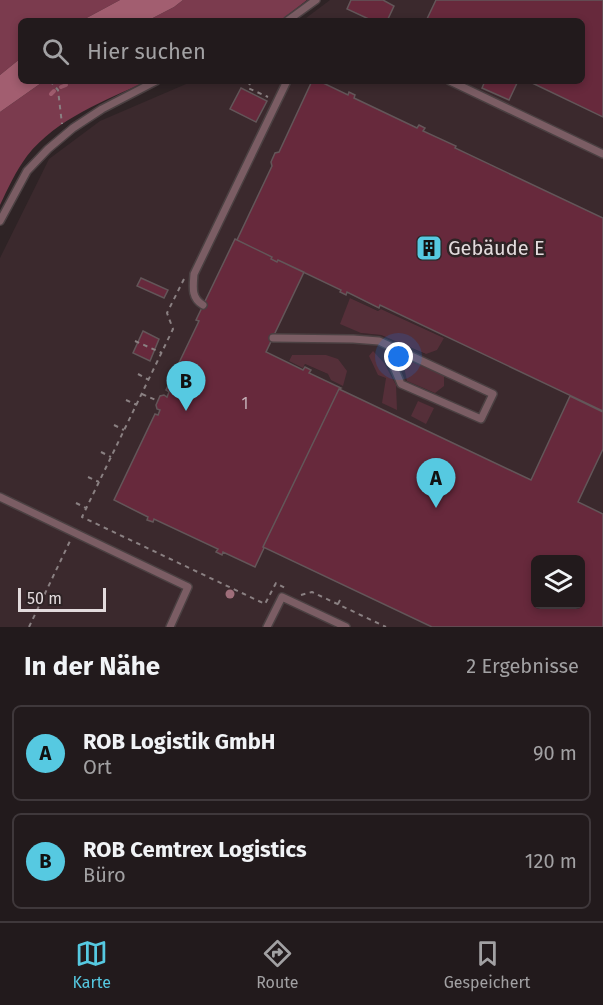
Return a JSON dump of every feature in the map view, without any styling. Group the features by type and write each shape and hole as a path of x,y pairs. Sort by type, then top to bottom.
{"lane":[{"path":"291,18 316,0"},
{"path":"0,221 27,171 48,149 73,128 150,84"},
{"path":"203,305 193,293 195,274 286,84"},
{"path":"456,84 603,154"},
{"path":"273,338 379,341 493,394 481,419 401,384 393,365 395,349"},
{"path":"0,497 188,587 170,627"},
{"path":"267,627 282,597 346,627"}],"path":[{"path":"53,84 58,90 63,136"},
{"path":"250,84 248,88 272,99"},
{"path":"185,277 168,313 173,329 82,517 265,604 276,583 292,591"},
{"path":"135,340 162,353"},
{"path":"138,374 149,380"},
{"path":"142,394 158,401"},
{"path":"126,400 136,405"},
{"path":"114,425 124,430"},
{"path":"101,452 111,457"},
{"path":"88,477 99,482"},
{"path":"76,503 86,508"},
{"path":"29,627 74,532"},
{"path":"300,595 312,592 386,627"},
{"path":"338,604 342,596"}],"shaded area":[{"path":"0,0 120,0 87,18 18,18 18,60 0,75"},
{"path":"120,0 183,0 153,18 87,18"},
{"path":"183,0 307,0 284,18 153,18"},
{"path":"330,0 603,0 603,627 0,627 0,258 49,159 100,121 186,84 585,84 585,18 306,18","holes":["350,298 378,311 381,309 444,338 425,354 381,335 361,333","292,355 326,355 328,374 305,364 303,367 289,361"]},
{"path":"18,60 18,84 40,84 0,112 0,75"},
{"path":"40,84 141,84 82,112 52,131 27,156 0,205 0,112"},
{"path":"350,298 378,311 381,309 444,338 437,350 426,354 381,335 361,333 340,324"},
{"path":"373,351 384,363 396,385 397,410 382,403 386,378 378,375 369,356"},
{"path":"292,355 326,355 338,359 347,371 343,386 331,380 328,374 305,364 303,368 289,361"},
{"path":"412,362 444,375 444,386 435,393 407,381 404,367"},
{"path":"418,401 434,408 426,424 411,416"}],"building":[{"path":"351,0 383,0 394,6 388,18 366,18 347,9"},
{"path":"436,0 603,0 603,117 534,84 585,84 585,18 427,18"},
{"name":"Gebäude E","path":"311,84 325,84 348,95 349,92 355,95 354,98 417,128 419,125 425,128 423,131 456,146 455,148 603,218 603,411 380,305 379,308 347,292 346,295 340,292 341,290 278,260 277,262 271,259 272,257 237,240 272,166 271,162 275,153 279,152"},
{"path":"484,84 517,84 509,100 482,88"},
{"path":"241,88 267,101 256,122 230,109"},
{"path":"235,239 272,257 271,259 277,262 278,260 304,272 266,352 303,370 305,367 311,370 309,373 341,388 255,567 223,552 222,555 216,552 218,549 154,519 153,522 147,520 148,517 114,500 155,414 158,415 160,410 156,405 160,396 167,397 169,392 166,390 199,321 196,320"},
{"path":"141,278 168,290 164,298 137,286"},
{"path":"143,331 159,339 150,361 133,353"},
{"path":"339,389 531,480 570,396 603,412 603,449 578,502 603,514 603,627 432,627 263,547"}],"waterway":[{"path":"61,87 66,85"},
{"path":"51,94 54,91"}],"place":[{"name":"Gebäude E","path":"429,248"},
{"name":"ROB Cemtrex Logistics","path":"186,411"},
{"name":"ROB Logistik GmbH","path":"436,508"}]}
